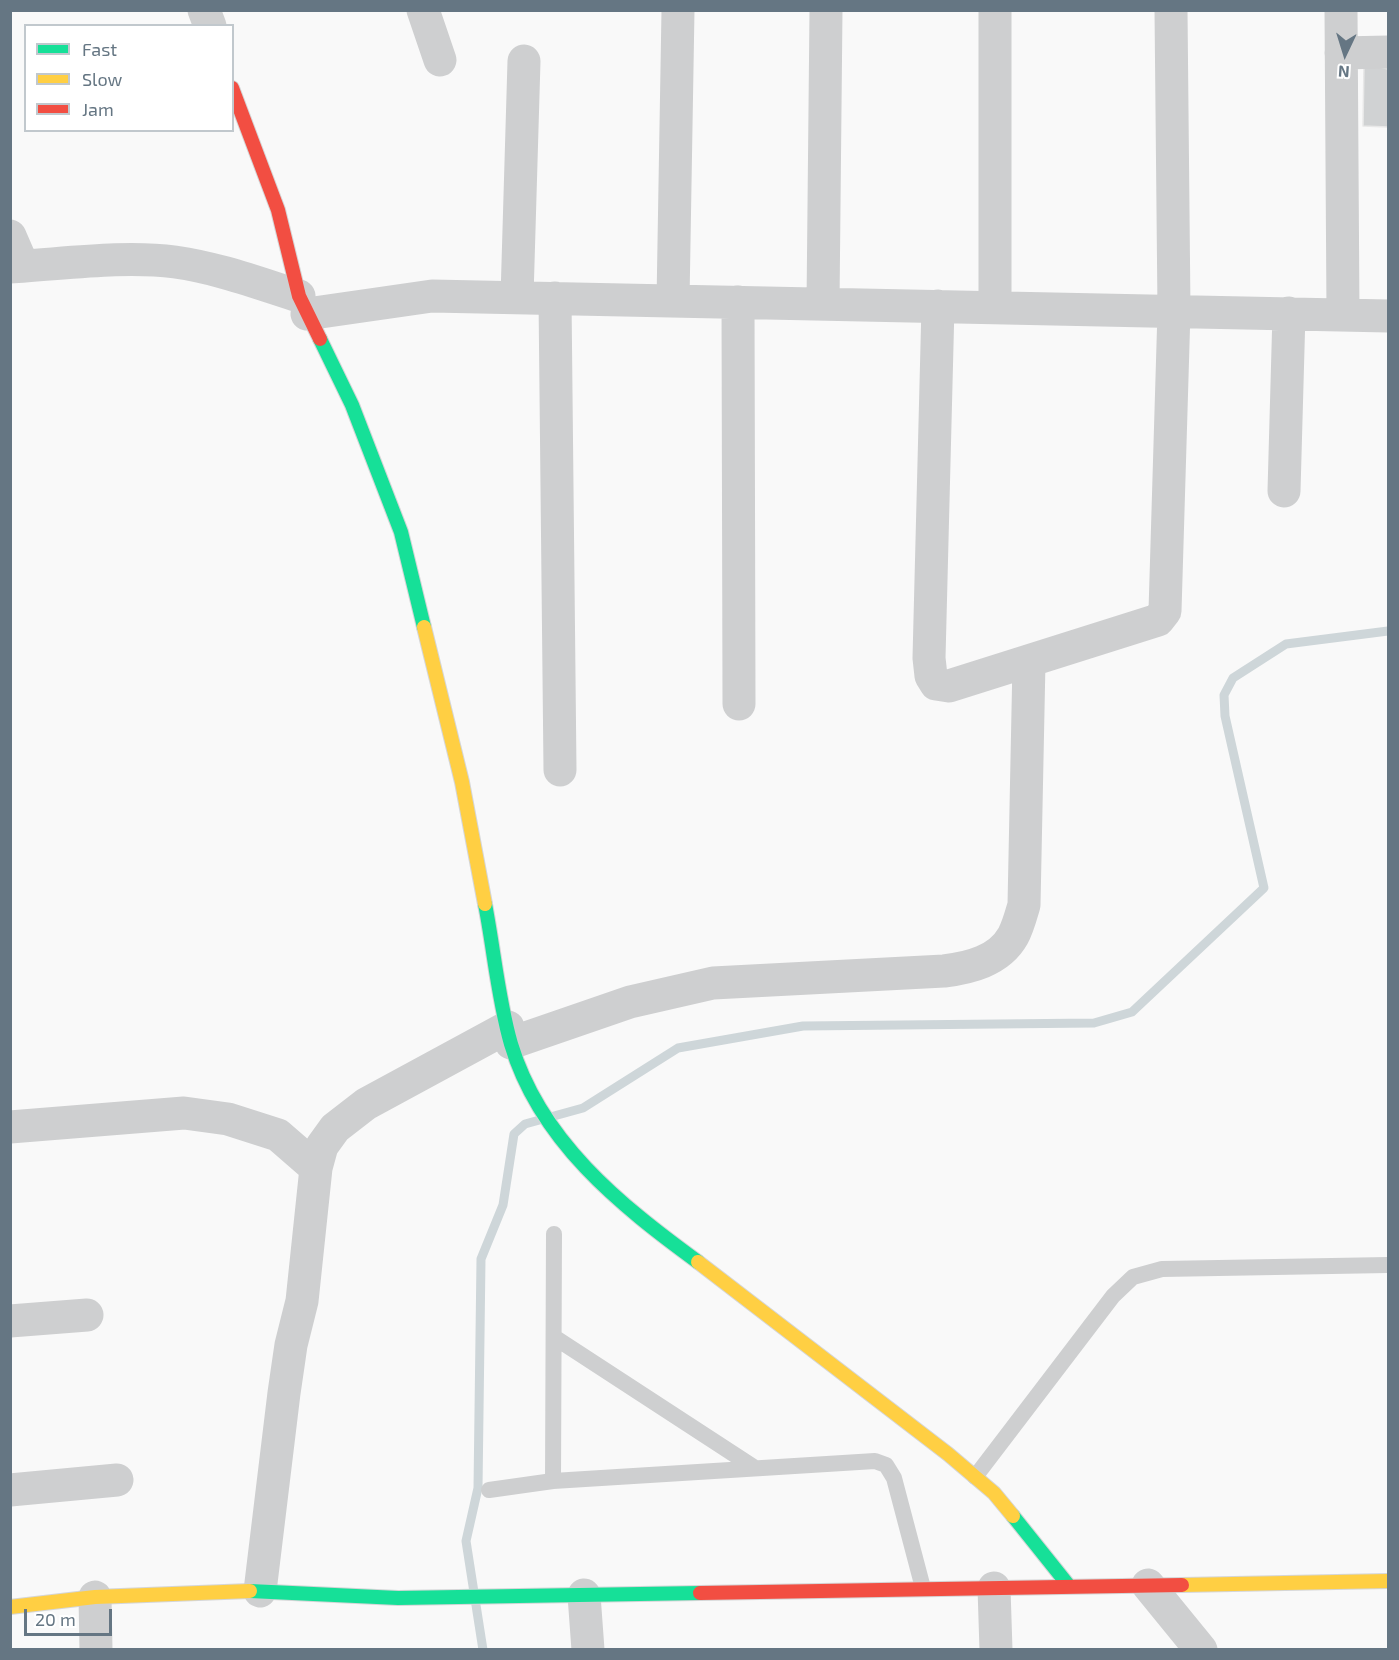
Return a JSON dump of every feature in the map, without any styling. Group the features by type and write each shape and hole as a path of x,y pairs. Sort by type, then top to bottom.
{"street":[{"path":"423,10 440,60"},
{"path":"673,301 678,10"},
{"path":"823,304 826,10"},
{"path":"995,10 995,307"},
{"path":"938,306 929,658 931,676 936,684 949,686 1158,621 1165,611 1174,311 1172,10"},
{"path":"1341,10 1343,314"},
{"path":"1341,53 1389,52"},
{"path":"517,297 524,61"},
{"path":"234,93 278,210 303,305 352,405 401,532 462,782 510,1035 520,1075 556,1137 606,1191 948,1454 994,1493 1069,1586"},
{"path":"10,236 17,267 112,261 173,262 221,270 303,305 432,296 1389,316"},
{"path":"555,298 560,770"},
{"path":"738,302 739,704"},
{"path":"1284,491 1289,313"},
{"path":"260,1591 291,1345 303,1301 310,1249 316,1168 322,1146 335,1128 366,1104 510,1035 630,1002 713,983 973,968 999,952 1013,937 1024,905 1029,662"},
{"path":"10,1127 184,1113 228,1119 278,1135 316,1168"},
{"path":"10,1322 87,1315"},
{"path":"10,1490 117,1479"},
{"path":"10,1607 95,1597 260,1591 398,1598 1389,1581"},
{"path":"1148,1585 1201,1650"},
{"path":"994,1588 996,1650"},
{"path":"584,1595 588,1650"},
{"path":"95,1597 96,1650"}],"lane":[{"path":"553,1480 554,1234"},
{"path":"975,1477 1113,1296 1133,1277 1162,1269 1389,1265"},
{"path":"554,1337 755,1468"},
{"path":"489,1490 553,1480 875,1461 886,1465 894,1478 923,1588"}],"building":[{"path":"1364,63 1388,69 1388,127 1363,126"}],"waterway":[{"path":"483,1650 466,1541 478,1488 481,1259 503,1205 514,1134 525,1124 583,1108 678,1048 803,1026 1094,1023 1132,1012 1264,888 1225,716 1224,695 1233,678 1286,644 1388,631"}],"traffic: fast":[{"path":"320,339 352,405 401,532 424,627"},
{"path":"485,904 499,992 511,1044 524,1079 541,1111 562,1141 612,1194 698,1262"},
{"path":"1013,1516 1069,1586"},
{"path":"250,1591 398,1598 700,1593"}],"traffic: slow":[{"path":"424,627 462,782 485,904"},
{"path":"698,1262 948,1454 994,1493 1013,1516"},
{"path":"1182,1585 1388,1581"},
{"path":"10,1607 95,1597 250,1591"}],"traffic: jam":[{"path":"234,93 278,210 299,296 320,339"},
{"path":"700,1593 1182,1585"}]}
